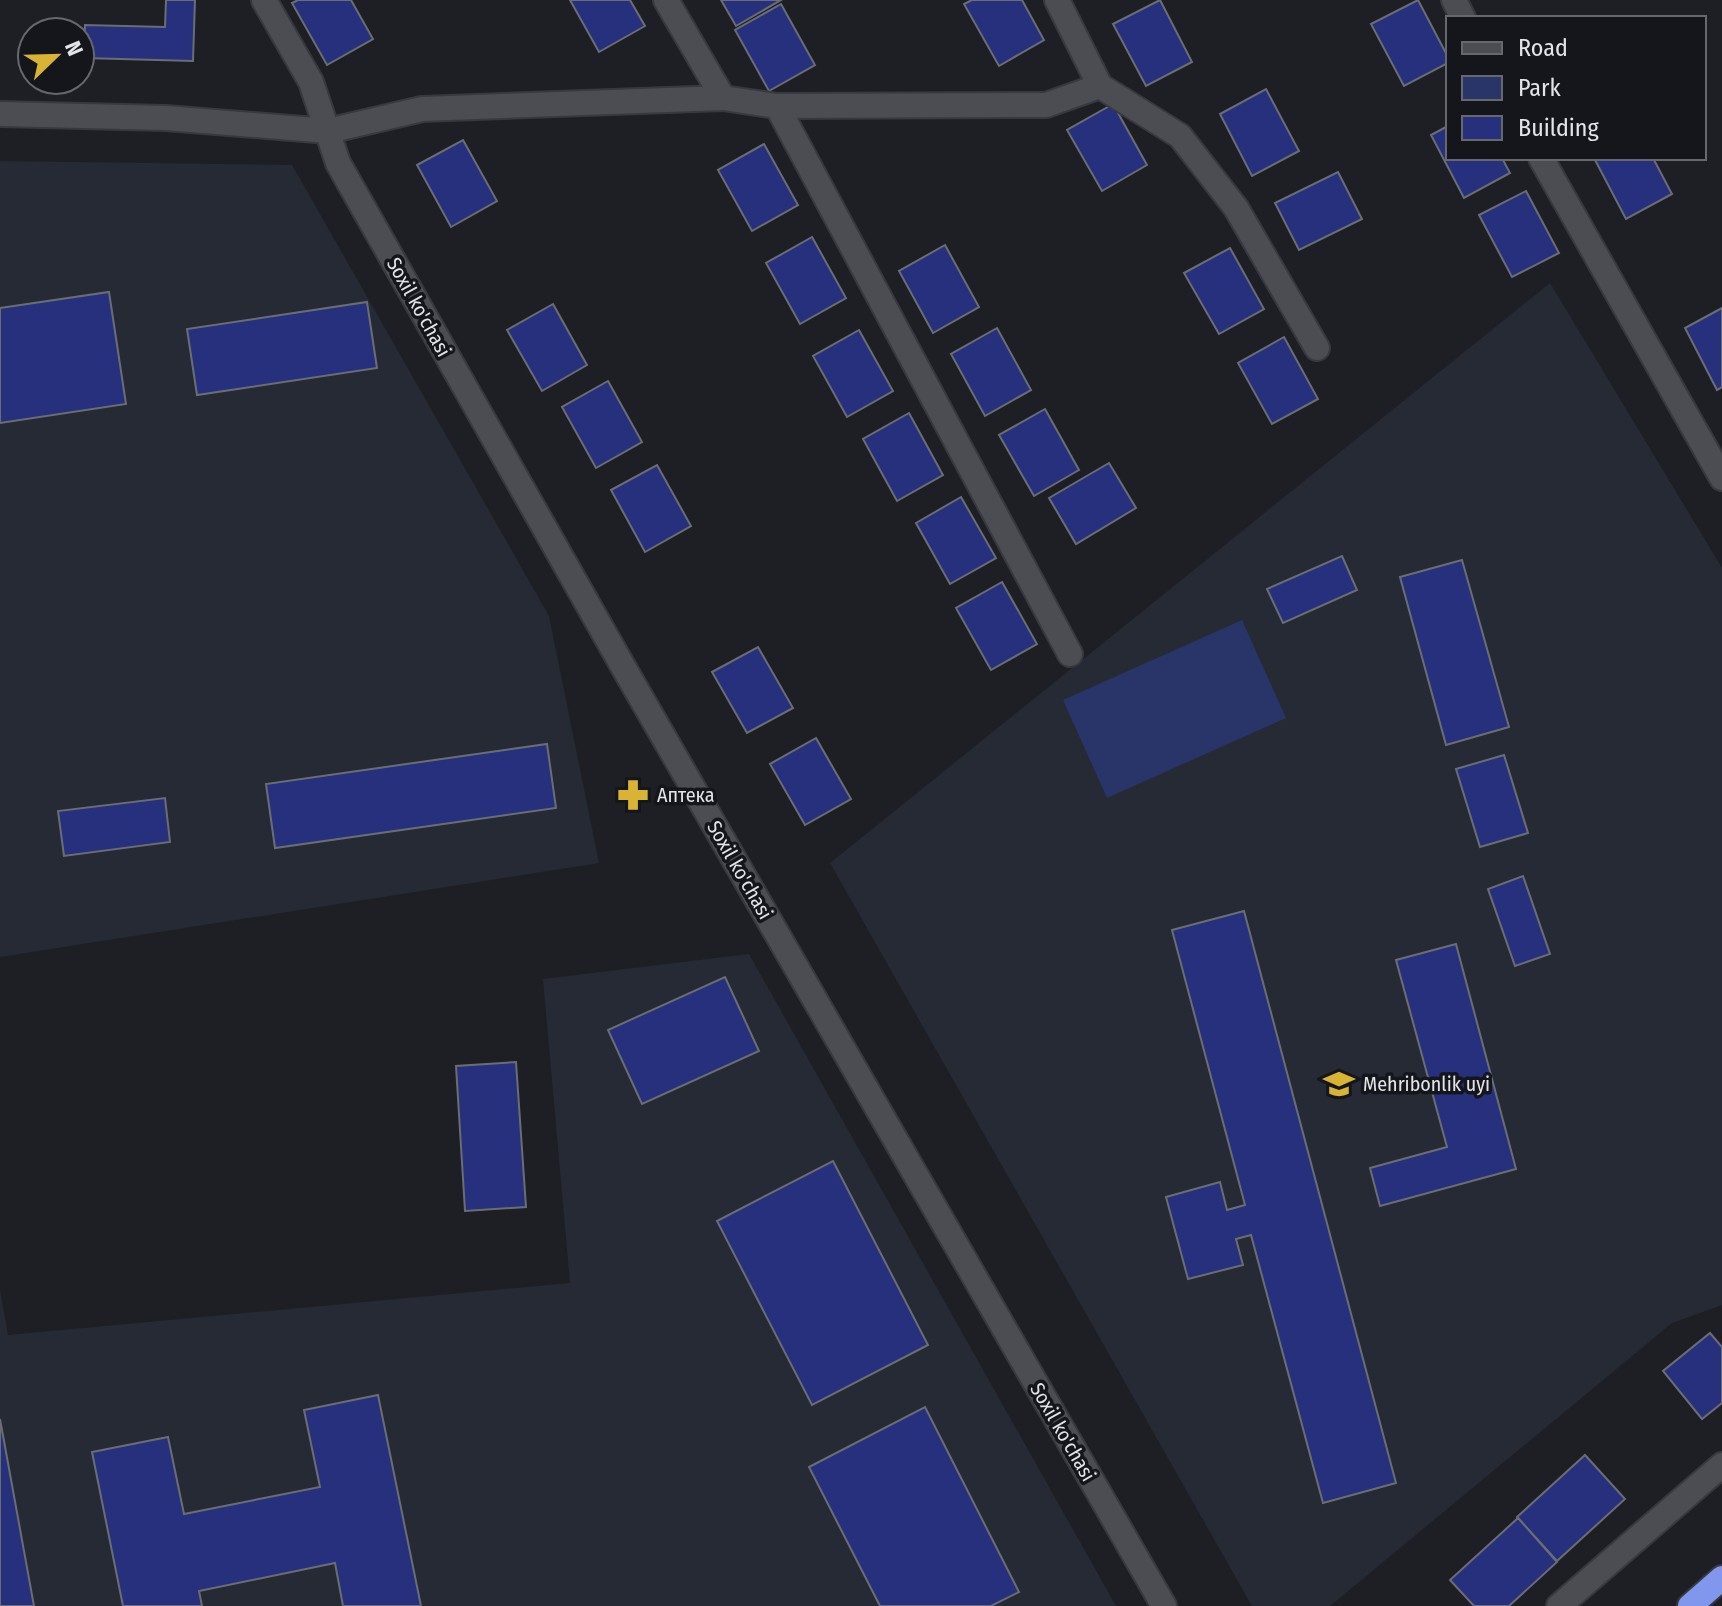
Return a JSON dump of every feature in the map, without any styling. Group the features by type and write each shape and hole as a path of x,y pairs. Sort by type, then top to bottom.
{"highway":[{"path":"1690,1606 1722,1578"}],"street":[{"name":"Soxil ko'chasi","path":"264,0 311,82 338,163 625,670 1164,1606"},
{"path":"666,0 723,98"},
{"path":"1057,0 1100,86 1180,136 1236,208 1317,348"},
{"path":"0,114 166,118 328,131 422,109 723,98 777,106 1046,105 1100,86"},
{"path":"777,106 1070,654"},
{"path":"1542,160 1722,478"},
{"path":"1559,1606 1722,1465"}],"shaded area":[{"path":"0,161 292,165 549,616 599,863 0,957"},
{"name":"Mehribonlik uyi","path":"1550,283 1722,568 1722,1305 1672,1323 1330,1606 1252,1606 830,863"},
{"path":"749,954 1116,1606 0,1606 0,1290 8,1335 570,1283 543,979"}],"green space":[{"path":"1242,620 1286,718 1107,798 1063,700"}],"building":[{"path":"166,0 195,0 193,61 96,58 96,25 165,27"},
{"path":"298,0 351,0 373,39 327,65 292,3"},
{"path":"570,0 630,0 645,26 599,52"},
{"path":"721,0 781,0 736,26"},
{"path":"972,0 1022,0 1044,40 999,66 964,4"},
{"path":"1160,0 1192,62 1146,86 1113,24"},
{"path":"1418,0 1446,53 1446,64 1404,86 1371,24"},
{"path":"781,4 815,65 769,91 735,30"},
{"path":"1266,89 1299,151 1252,176 1220,114"},
{"path":"1113,104 1147,165 1102,191 1067,130"},
{"path":"1446,127 1446,160 1503,160 1510,173 1464,198 1431,135"},
{"path":"463,140 497,201 451,227 417,165"},
{"path":"764,144 798,205 752,231 718,170"},
{"path":"1595,160 1654,160 1672,194 1626,219"},
{"path":"1338,172 1362,219 1299,250 1275,203"},
{"path":"1526,191 1559,253 1512,277 1479,215"},
{"path":"812,237 846,298 800,324 766,263"},
{"path":"945,245 979,307 933,333 899,271"},
{"path":"1230,248 1264,309 1219,334 1184,273"},
{"path":"109,292 126,404 0,423 0,308"},
{"path":"367,302 377,368 197,395 187,329"},
{"path":"553,304 587,365 542,391 507,330"},
{"path":"1722,308 1722,387 1717,390 1685,328"},
{"path":"997,328 1031,390 985,416 951,354"},
{"path":"859,330 893,391 847,417 813,356"},
{"path":"1284,337 1318,399 1272,424 1238,363"},
{"path":"608,381 642,442 596,468 562,407"},
{"path":"1045,409 1079,470 1034,496 999,435"},
{"path":"909,413 943,475 897,501 863,439"},
{"path":"1109,463 1136,508 1076,544 1049,498"},
{"path":"657,465 691,526 645,552 611,490"},
{"path":"961,497 996,558 950,584 916,523"},
{"path":"1342,556 1357,590 1283,623 1267,589"},
{"path":"1462,560 1509,727 1446,745 1400,577"},
{"path":"1002,582 1037,644 991,670 956,608"},
{"path":"758,647 793,708 747,733 712,672"},
{"path":"816,738 851,799 805,825 770,764"},
{"path":"547,744 556,808 275,848 266,784"},
{"path":"1504,755 1528,833 1480,847 1456,769"},
{"path":"165,798 170,842 64,856 58,811"},
{"path":"1523,876 1550,954 1515,966 1488,889"},
{"path":"1244,911 1396,1483 1323,1503 1251,1235 1236,1239 1243,1265 1188,1279 1166,1197 1220,1182 1227,1210 1245,1205 1172,930"},
{"path":"1456,944 1516,1169 1380,1206 1370,1168 1447,1147 1396,960"},
{"path":"725,977 759,1051 642,1104 608,1030"},
{"path":"516,1062 526,1207 465,1211 456,1066"},
{"path":"833,1161 928,1345 812,1405 717,1221"},
{"path":"1710,1333 1722,1347 1722,1403 1702,1419 1663,1371"},
{"path":"378,1395 421,1606 343,1606 335,1563 199,1591 202,1606 123,1606 92,1452 168,1437 184,1514 320,1487 304,1410"},
{"path":"925,1407 1019,1592 991,1606 880,1606 809,1467"},
{"path":"0,1419 34,1606 0,1606"},
{"path":"1585,1455 1625,1499 1557,1561 1517,1517"},
{"path":"1518,1518 1557,1562 1509,1606 1474,1606 1450,1580"}],"place":[{"name":"Аптека","path":"633,795"},
{"name":"Mehribonlik uyi","path":"1339,1084"}]}
